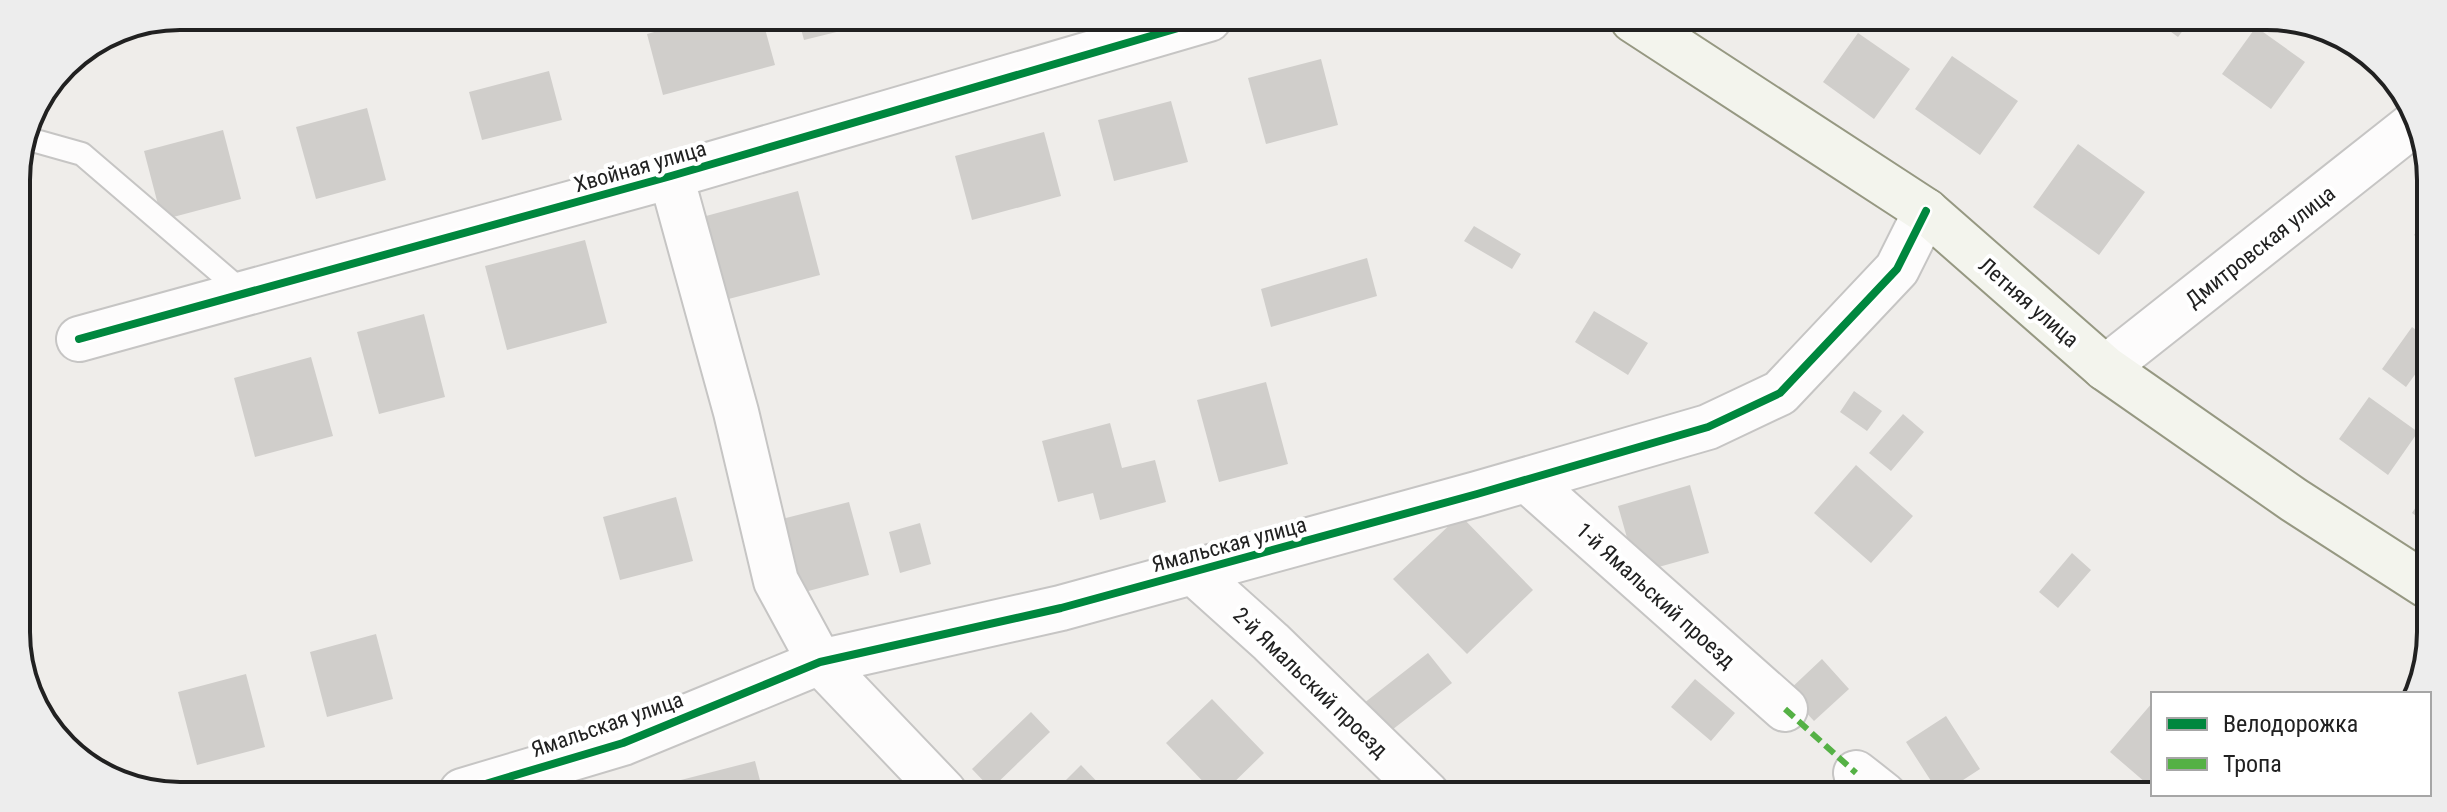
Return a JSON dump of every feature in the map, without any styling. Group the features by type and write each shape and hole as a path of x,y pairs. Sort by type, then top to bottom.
{"street":[{"name":"Хвойная улица","path":"79,339 671,176 1171,30"},
{"name":"Летняя улица","path":"1648,30 1926,211 2105,368 2294,500 2417,579"},
{"name":"Дмитровская улица","path":"2105,368 2408,129"},
{"path":"671,176 736,412 776,581 820,662 934,782"},
{"name":"Ямальская улица","path":"492,782 623,743 820,662 1061,608 1708,427 1780,393 1897,269 1926,211"},
{"name":"1-й Ямальский проезд","path":"1527,480 1785,709"},
{"name":"2-й Ямальский проезд","path":"1193,572 1271,642 1415,782"}],"lane":[{"path":"35,141 82,154 244,293"}],"building":[{"path":"662,30 765,30 775,65 663,95 647,34"},
{"path":"801,30 845,30 804,40"},
{"path":"2168,30 2183,30 2178,37"},
{"path":"2254,30 2260,30 2305,62 2271,109 2222,74"},
{"path":"1858,33 1910,69 1874,119 1823,82"},
{"path":"1952,56 2018,101 1980,155 1915,109"},
{"path":"1321,59 1338,125 1266,144 1248,78"},
{"path":"549,71 562,120 482,140 469,92"},
{"path":"1171,101 1188,162 1114,181 1098,120"},
{"path":"367,108 386,180 316,199 296,127"},
{"path":"223,130 241,199 162,220 144,151"},
{"path":"1044,132 1061,196 972,220 955,156"},
{"path":"2078,144 2145,192 2099,255 2033,207"},
{"path":"798,191 820,275 717,302 695,219"},
{"path":"1474,226 1521,254 1512,269 1464,241"},
{"path":"585,240 607,323 507,350 485,266"},
{"path":"1367,258 1377,296 1271,327 1261,289"},
{"path":"1594,311 1648,343 1628,375 1575,342"},
{"path":"424,314 445,397 379,414 357,332"},
{"path":"2412,327 2417,331 2417,372 2406,387 2382,369"},
{"path":"311,357 333,436 255,457 234,378"},
{"path":"1266,382 1288,464 1219,482 1197,400"},
{"path":"1854,391 1882,411 1867,431 1840,412"},
{"path":"2369,397 2417,431 2388,475 2339,439"},
{"path":"1903,414 1924,432 1891,471 1869,453"},
{"path":"1110,423 1122,468 1155,460 1166,502 1100,520 1093,493 1058,502 1042,441"},
{"path":"1856,465 1913,516 1871,563 1814,513"},
{"path":"1690,485 1709,553 1637,573 1618,506"},
{"path":"676,497 693,561 620,580 603,517"},
{"path":"849,502 869,575 797,594 778,520"},
{"path":"1460,515 1533,590 1467,654 1393,579"},
{"path":"920,523 931,564 900,573 889,532"},
{"path":"2072,553 2091,570 2058,608 2039,592"},
{"path":"376,634 393,699 327,717 310,652"},
{"path":"1428,653 1452,683 1383,737 1359,707"},
{"path":"1822,659 1849,689 1814,721 1787,692"},
{"path":"246,674 265,747 197,765 178,692"},
{"path":"1695,679 1735,713 1711,741 1671,707"},
{"path":"1212,699 1264,753 1234,782 1203,782 1166,743"},
{"path":"2151,704 2151,782 2145,782 2110,752"},
{"path":"1031,712 1050,732 998,782 984,782 972,769"},
{"path":"1946,716 1980,769 1960,782 1932,782 1906,742"},
{"path":"755,761 760,782 677,782"},
{"path":"1081,765 1097,782 1064,782"}],"marked path":[{"path":"1785,709 1856,773"}],"cycle path":[{"path":"79,339 671,176 1171,30"},
{"path":"492,782 623,743 820,662 1061,608 1708,427 1780,393 1897,269 1926,211"}]}
